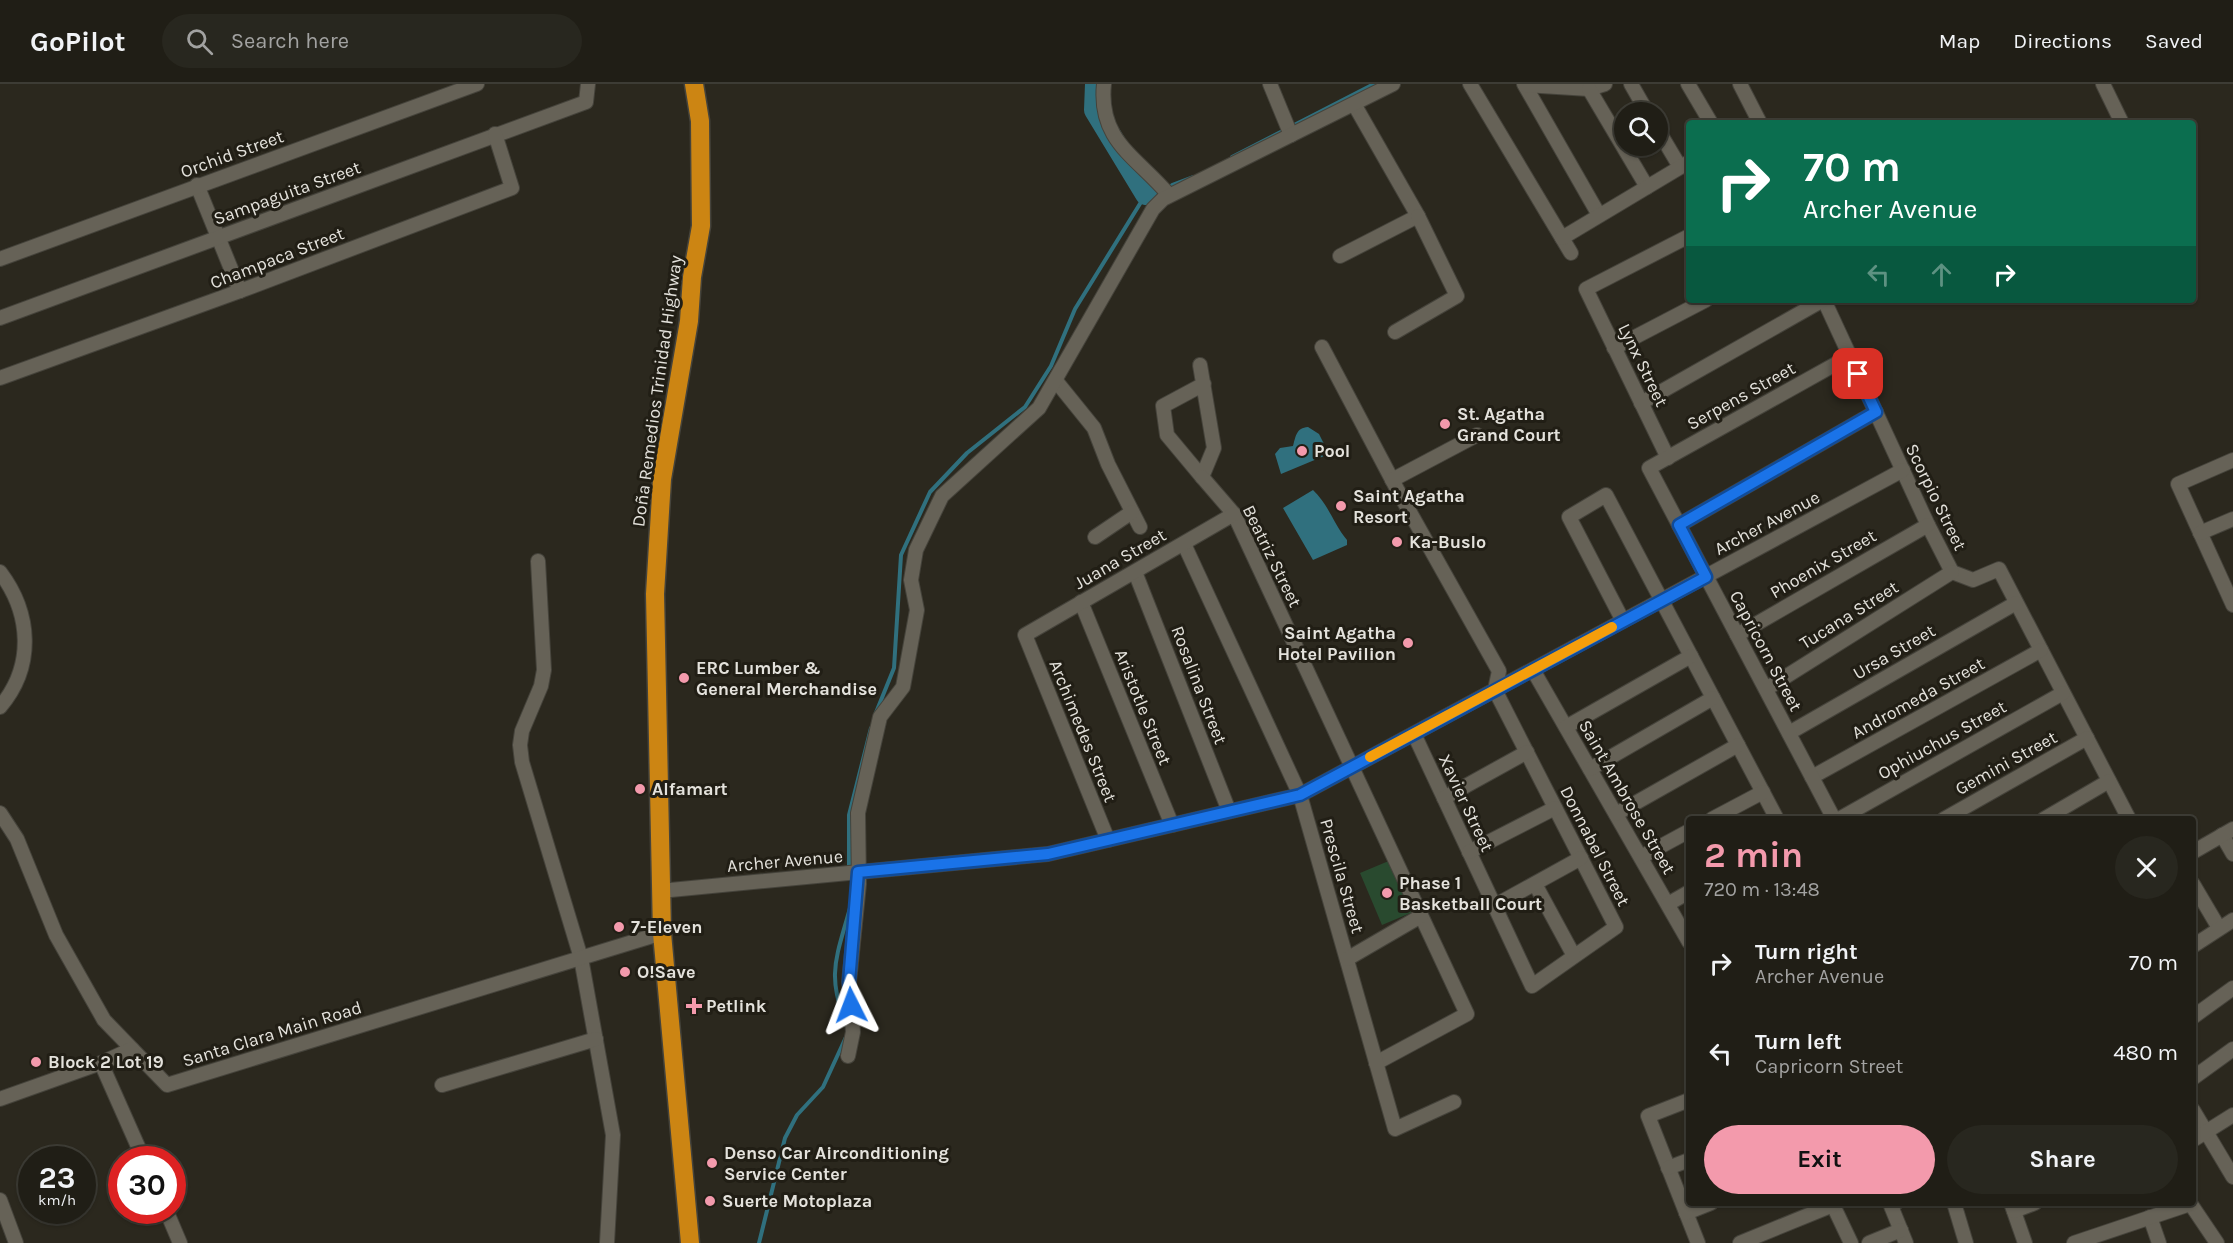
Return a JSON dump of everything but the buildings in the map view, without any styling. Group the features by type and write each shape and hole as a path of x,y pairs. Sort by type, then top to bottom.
{"highway":[{"name":"Doña Remedios Trinidad Highway","path":"690,1243 662,933 655,594 662,479 689,321 692,277 701,226 700,120 694,84"}],"street":[{"name":"Orchid Street","path":"0,259 477,84"},
{"name":"Sampaguita Street","path":"0,318 586,102 588,84"},
{"path":"1104,84 1104,111 1110,131 1122,148 1169,195"},
{"path":"1270,84 1288,130"},
{"path":"848,1056 854,1032 849,982 858,872 858,813 880,717 903,687 917,610 911,579 916,550 924,528 942,496 1040,408 1153,209 1169,195 1202,182 1288,130 1354,104 1393,84"},
{"path":"1470,84 1571,253"},
{"path":"1524,85 1589,89 1605,84"},
{"path":"1631,84 1641,102"},
{"path":"1688,84 1709,120"},
{"path":"1740,84 1758,120"},
{"path":"2103,84 2121,120"},
{"path":"1524,85 1599,215"},
{"path":"1589,89 1647,186"},
{"path":"1354,104 1418,216 1457,296 1395,332"},
{"name":"Champaca Street","path":"0,378 240,291 512,188 495,134"},
{"path":"1562,238 1684,165 1668,143"},
{"path":"197,185 240,291"},
{"path":"1340,256 1418,216"},
{"name":"Lynx Street","path":"1668,458 1586,289 1686,238"},
{"path":"1614,348 1700,303"},
{"path":"1641,403 1819,303"},
{"name":"Scorpio Street","path":"1825,303 1952,572 1973,580 1999,569 2127,816"},
{"path":"1322,347 1392,480 1499,671 1495,690"},
{"name":"Serpens Street","path":"1649,468 1850,356"},
{"path":"1200,365 1214,448 1202,477"},
{"path":"1056,381 1094,428 1140,527"},
{"name":"Beatriz Street","path":"1204,384 1163,406 1167,435 1234,514 1467,1014 1376,1063"},
{"path":"1679,525 1876,412"},
{"path":"1392,480 1477,435"},
{"path":"2233,460 2178,484 2200,533 2227,576 2233,605"},
{"name":"Capricorn Street","path":"1649,468 1832,816"},
{"name":"Archer Avenue","path":"660,891 1048,854 1300,795 1903,470"},
{"path":"1623,621 1569,517 1606,495 1775,816"},
{"path":"1095,537 1132,512"},
{"name":"Juana Street","path":"1025,635 1234,514"},
{"path":"2200,533 2233,519"},
{"name":"Phoenix Street","path":"1737,635 1928,525"},
{"name":"Prescila Street","path":"1184,544 1300,795 1395,1129 1454,1102"},
{"path":"538,561 544,670 541,686 522,731 520,745 530,795 581,958 613,1135 607,1243"},
{"path":"0,572 15,597 26,627 26,645 17,675 0,707"},
{"name":"Rosalina Street","path":"1135,572 1229,811"},
{"name":"Tucana Street","path":"1766,689 1952,572"},
{"name":"Aristotle Street","path":"1081,602 1172,825"},
{"name":"Ursa Street","path":"1789,733 2016,603"},
{"name":"Archimedes Street","path":"1025,635 1108,840"},
{"name":"Andromeda Street","path":"1812,777 2041,650"},
{"path":"1566,727 1691,656"},
{"name":"Saint Ambrose Street","path":"1533,670 1686,937"},
{"name":"Donnabel Street","path":"1495,690 1616,927 1532,986"},
{"name":"Ophiuchus Street","path":"1844,816 2063,693"},
{"path":"1590,769 1713,698"},
{"name":"Xavier Street","path":"1414,734 1532,986"},
{"name":"Gemini Street","path":"1949,816 2087,738"},
{"path":"1616,814 1738,746"},
{"path":"1444,798 1527,753"},
{"path":"2049,816 2109,782"},
{"path":"1718,816 1763,792"},
{"path":"1469,852 1555,808"},
{"name":"Santa Clara Main Road","path":"2,821 17,839 56,935 104,1020 167,1085 662,933"},
{"path":"2196,850 2228,832 2233,854"},
{"path":"1641,857 1686,833"},
{"path":"1494,906 1581,858"},
{"path":"1535,884 1574,956"},
{"path":"2196,889 2219,928"},
{"path":"1668,904 1686,894"},
{"path":"1347,959 1421,916"},
{"path":"2196,944 2233,920"},
{"path":"2196,1015 2233,988"},
{"path":"441,1085 596,1039"},
{"path":"0,1099 101,1063 132,1049"},
{"path":"2196,1075 2233,1049"},
{"path":"101,1063 138,1146"},
{"path":"1686,1101 1648,1116 1698,1243"},
{"path":"2196,1115 2233,1177"},
{"path":"2196,1138 2233,1115"},
{"path":"1668,1168 1686,1161"},
{"path":"0,1200 16,1243"},
{"path":"1686,1213 1704,1206"},
{"path":"1740,1243 1827,1206"},
{"path":"1833,1206 1851,1243"},
{"path":"1869,1243 1903,1237 1895,1206"},
{"path":"1955,1206 1966,1243"},
{"path":"2074,1243 2100,1239 2181,1206"},
{"path":"2192,1206 2217,1243"},
{"path":"2013,1207 2025,1243"},
{"path":"2150,1217 2159,1243"},
{"path":"172,1224 180,1243"}],"green space":[{"name":"Phase 1 Basketball Court","path":"1391,860 1413,912 1382,925 1360,873"}],"water":[{"name":"Pool","path":"1308,427 1319,434 1329,454 1281,474 1275,454 1280,448 1293,446 1299,431"},
{"path":"1313,490 1347,540 1347,545 1313,560 1283,508"}],"waterway":[{"path":"1096,84 1095,110 1146,194"},
{"path":"1232,157 1374,84"},
{"path":"1172,185 1193,177"},
{"path":"875,715 894,668 901,555 930,492 967,453 1025,407 1051,366 1075,309 1146,194 1156,191"},
{"path":"849,866 849,815 871,728"},
{"path":"847,1027 837,994 835,967 850,908"},
{"path":"759,1243 785,1138 797,1115 823,1087 846,1037"}],"slow traffic":[{"path":"1370,757 1612,627"}],"place":[{"name":"St. Agatha Grand Court","path":"1445,424"},
{"name":"Pool","path":"1302,451"},
{"name":"Saint Agatha Resort","path":"1341,506"},
{"name":"Ka-Buslo","path":"1397,542"},
{"name":"Saint Agatha Hotel Pavilion","path":"1408,643"},
{"name":"ERC Lumber & General Merchandise","path":"684,678"},
{"name":"Alfamart","path":"640,789"},
{"name":"Phase 1 Basketball Court","path":"1387,893"},
{"name":"7-Eleven","path":"619,927"},
{"name":"O!Save","path":"625,972"},
{"name":"Petlink","path":"694,1006"},
{"name":"Block 2 Lot 19","path":"36,1062"},
{"name":"Denso Car Airconditioning Service Center","path":"712,1163"},
{"name":"Suerte Motoplaza","path":"710,1201"}],"route":[{"path":"851,1005 849,982 856,922 858,872 1048,854 1300,795 1706,577 1679,525 1876,412 1858,374"}]}
